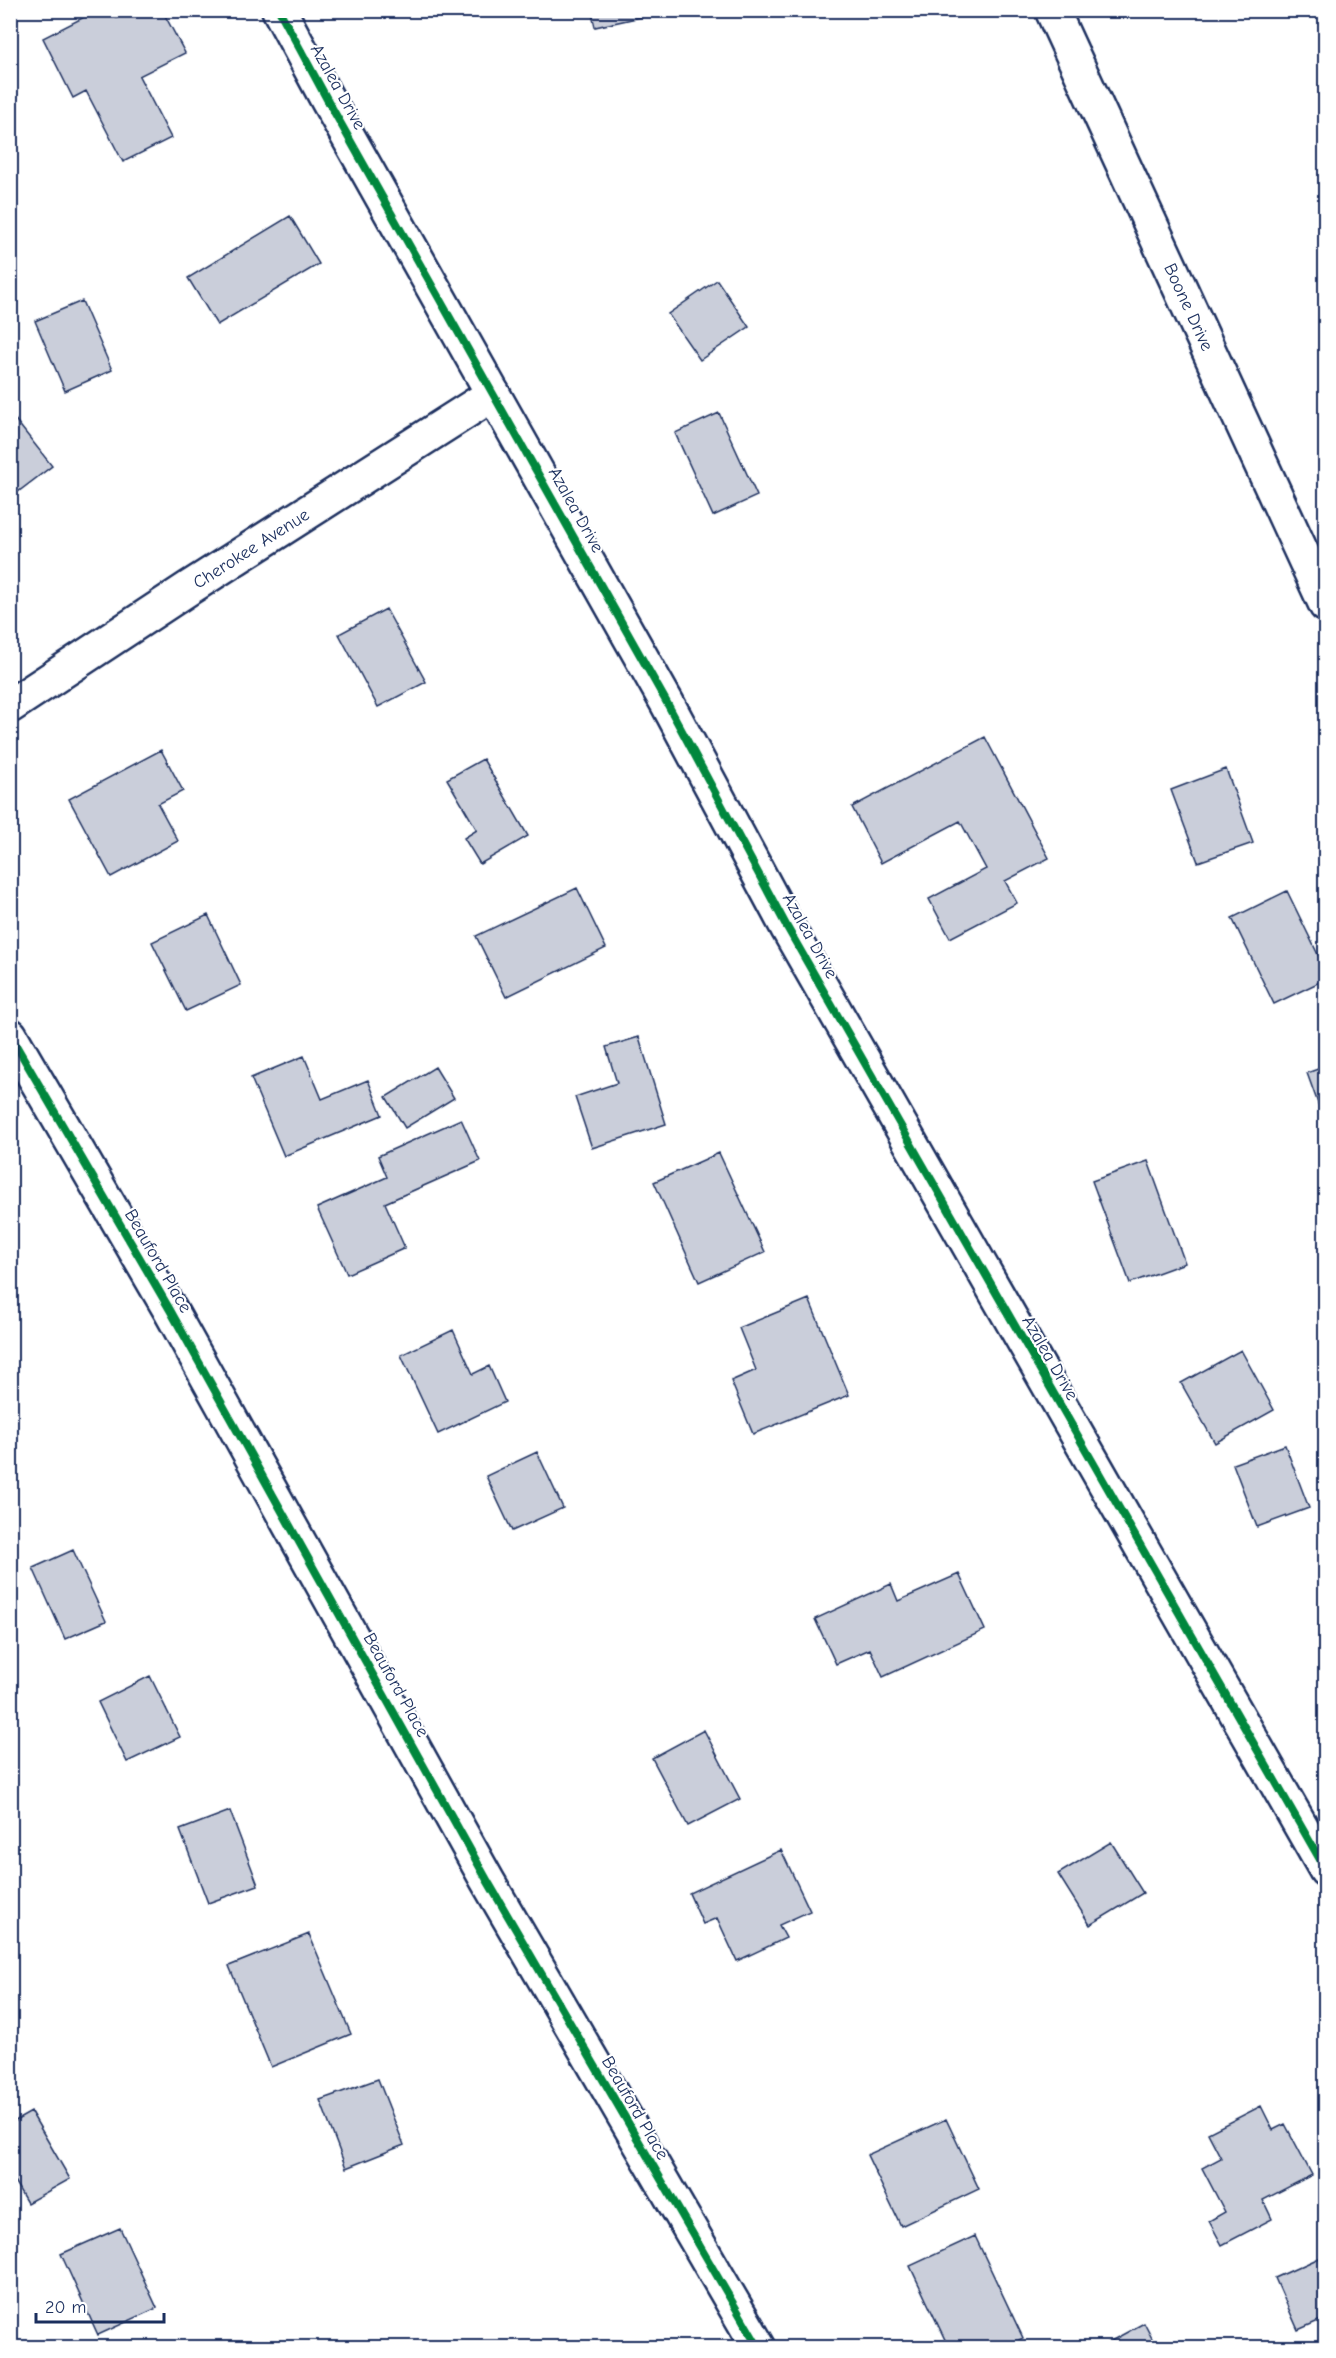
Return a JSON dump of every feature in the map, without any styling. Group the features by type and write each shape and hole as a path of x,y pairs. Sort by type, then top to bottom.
{"street":[{"name":"Azalea Drive","path":"279,10 667,703 787,927 1326,1870"},
{"name":"Boone Drive","path":"1052,10 1326,605"},
{"name":"Cherokee Avenue","path":"10,706 189,588 494,394"},
{"name":"Beauford Place","path":"10,1035 176,1321 487,1880 759,2348"}],"building":[{"path":"98,10 113,10 117,18 132,10 162,10 185,53 139,76 171,138 123,162 86,91 73,98 43,38"},
{"path":"591,10 673,10 595,27"},
{"path":"10,108 16,118 10,121"},
{"path":"290,216 319,264 217,325 188,278"},
{"path":"717,280 749,327 700,360 668,314"},
{"path":"82,301 112,370 65,391 35,321"},
{"path":"10,413 52,466 10,498"},
{"path":"719,413 757,496 713,516 675,433"},
{"path":"386,609 426,682 378,707 339,634"},
{"path":"985,737 1049,858 1005,881 1017,903 950,938 929,899 986,869 960,821 881,863 852,807"},
{"path":"161,750 183,791 158,804 178,841 111,877 69,799"},
{"path":"483,759 528,836 480,864 464,838 477,830 447,779"},
{"path":"1226,769 1253,843 1198,862 1171,790"},
{"path":"577,888 606,948 506,997 476,936"},
{"path":"1287,891 1326,971 1326,979 1274,1004 1232,918"},
{"path":"208,915 241,985 186,1011 152,942"},
{"path":"639,1037 666,1124 592,1148 575,1097 617,1083 606,1047"},
{"path":"304,1056 322,1099 368,1080 382,1115 284,1156 251,1078"},
{"path":"1326,1066 1326,1123 1325,1123 1307,1073"},
{"path":"435,1067 454,1098 405,1128 386,1097"},
{"path":"461,1119 480,1161 385,1203 405,1248 347,1274 317,1208 387,1177 378,1156"},
{"path":"719,1153 765,1252 699,1282 654,1182"},
{"path":"1148,1161 1185,1263 1130,1283 1092,1181"},
{"path":"809,1299 849,1395 753,1434 731,1381 756,1370 739,1328"},
{"path":"453,1330 473,1374 489,1366 505,1402 438,1434 401,1355"},
{"path":"1241,1350 1274,1410 1215,1443 1181,1383"},
{"path":"1285,1445 1309,1508 1257,1527 1233,1464"},
{"path":"537,1452 563,1508 512,1531 486,1476"},
{"path":"73,1550 106,1621 65,1639 33,1568"},
{"path":"959,1574 985,1630 883,1677 870,1649 836,1664 815,1619 891,1584 898,1601"},
{"path":"150,1676 180,1737 127,1762 98,1702"},
{"path":"704,1730 740,1799 688,1826 652,1758"},
{"path":"230,1811 258,1885 208,1903 180,1830"},
{"path":"1111,1842 1143,1893 1090,1925 1058,1874"},
{"path":"781,1850 810,1911 779,1925 786,1938 737,1961 717,1918 703,1924 689,1893"},
{"path":"309,1934 351,2034 271,2067 229,1966"},
{"path":"378,2079 404,2145 346,2168 320,2100"},
{"path":"1261,2106 1273,2130 1285,2124 1312,2175 1263,2200 1272,2219 1222,2245 1209,2221 1225,2212 1202,2168 1221,2158 1208,2133"},
{"path":"31,2112 70,2179 27,2203 10,2174 10,2124"},
{"path":"946,2119 979,2189 901,2226 867,2155"},
{"path":"120,2228 157,2308 98,2335 61,2254"},
{"path":"975,2236 1023,2338 1003,2348 949,2348 910,2266"},
{"path":"1326,2255 1326,2325 1323,2319 1298,2330 1275,2278"},
{"path":"1144,2323 1157,2348 1098,2348"}],"cycle path":[{"path":"279,10 667,703 787,927 1326,1870"},
{"path":"10,1035 170,1310 487,1880 759,2348"}]}
